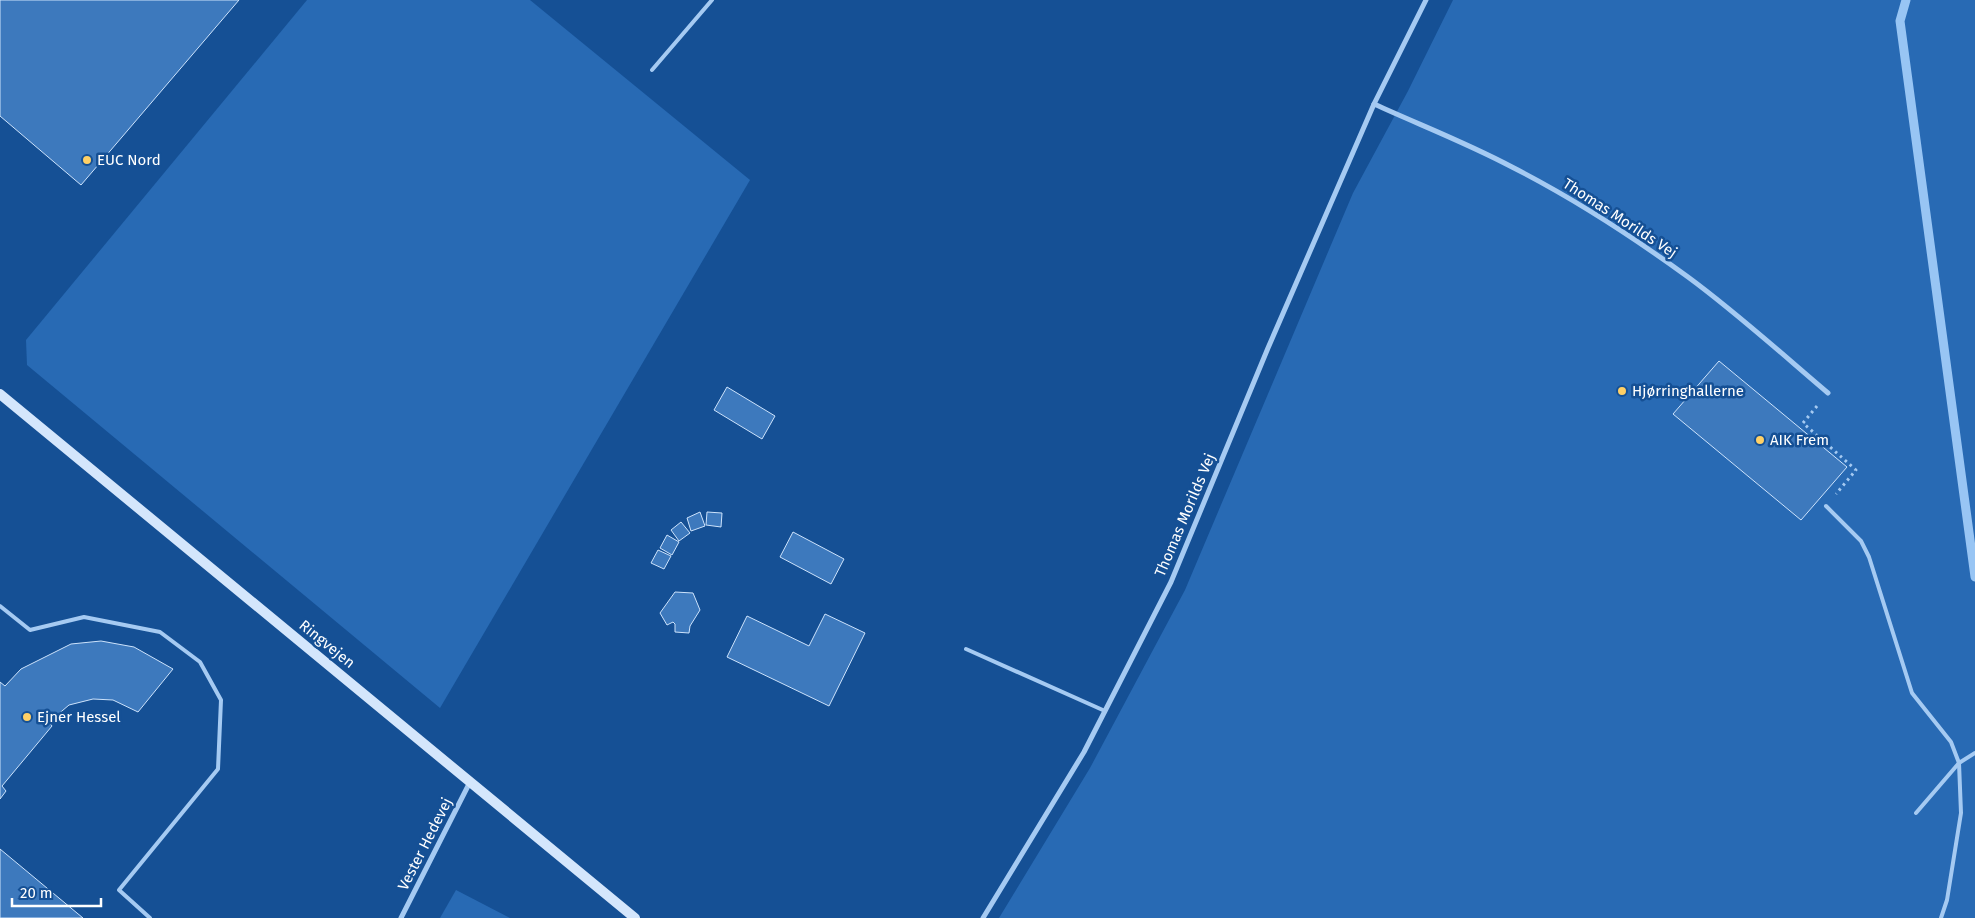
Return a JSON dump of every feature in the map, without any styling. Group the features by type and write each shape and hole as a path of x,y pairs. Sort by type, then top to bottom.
{"main road":[{"name":"Ringvejen","path":"0,394 635,918"}],"street":[{"name":"Thomas Morilds Vej","path":"983,918 1084,752 1172,582 1268,348 1374,104 1426,0"},
{"name":"Thomas Morilds Vej","path":"1374,104 1511,166 1623,233 1696,283 1828,393"},
{"name":"Vester Hedevej","path":"401,918 471,781"}],"lane":[{"path":"652,70 712,0"},
{"path":"1826,506 1861,541 1869,557 1912,693 1951,742 1959,763 1961,813 1947,900 1941,918"},
{"path":"0,606 30,630 84,617 160,632 200,662 221,700 218,769 119,890 150,918"},
{"path":"966,649 1105,711"},
{"path":"1916,813 1959,763 1975,753"}],"path":[{"path":"1826,506 1856,470 1803,423 1828,393"}],"shaded area":[{"path":"307,0 530,0 750,180 440,708 27,365 26,340"},
{"name":"Hjørringhallerne","path":"1453,0 1975,0 1975,918 999,918 1090,768 1185,590 1353,193 1408,91"},
{"path":"456,890 510,918 440,918"}],"building":[{"path":"0,0 239,0 81,185 0,116"},
{"name":"AIK Frem","path":"1719,361 1847,467 1801,520 1673,414"},
{"path":"727,387 775,416 762,439 714,410"},
{"path":"700,512 705,526 691,531 687,518"},
{"path":"707,512 722,513 721,527 706,525"},
{"path":"681,522 690,533 679,541 671,530"},
{"path":"793,532 844,559 831,584 780,557"},
{"path":"667,535 679,542 672,555 660,548"},
{"path":"658,550 671,556 664,569 651,563"},
{"path":"675,592 693,593 700,610 690,626 689,633 675,632 675,624 673,622 667,625 660,613"},
{"path":"825,614 865,633 829,706 727,657 747,616 809,646"},
{"name":"Ejner Hessel","path":"101,641 134,647 173,669 138,712 113,700 93,699 69,705 49,722 52,726 2,786 6,791 0,799 0,682 5,686 21,669 71,644"},
{"path":"0,849 83,918 0,918"}],"waterway":[{"path":"1906,0 1900,21 1975,577"}],"place":[{"name":"EUC Nord","path":"87,160"},
{"name":"Hjørringhallerne","path":"1622,391"},
{"name":"AIK Frem","path":"1760,440"},
{"name":"Ejner Hessel","path":"27,717"}]}
